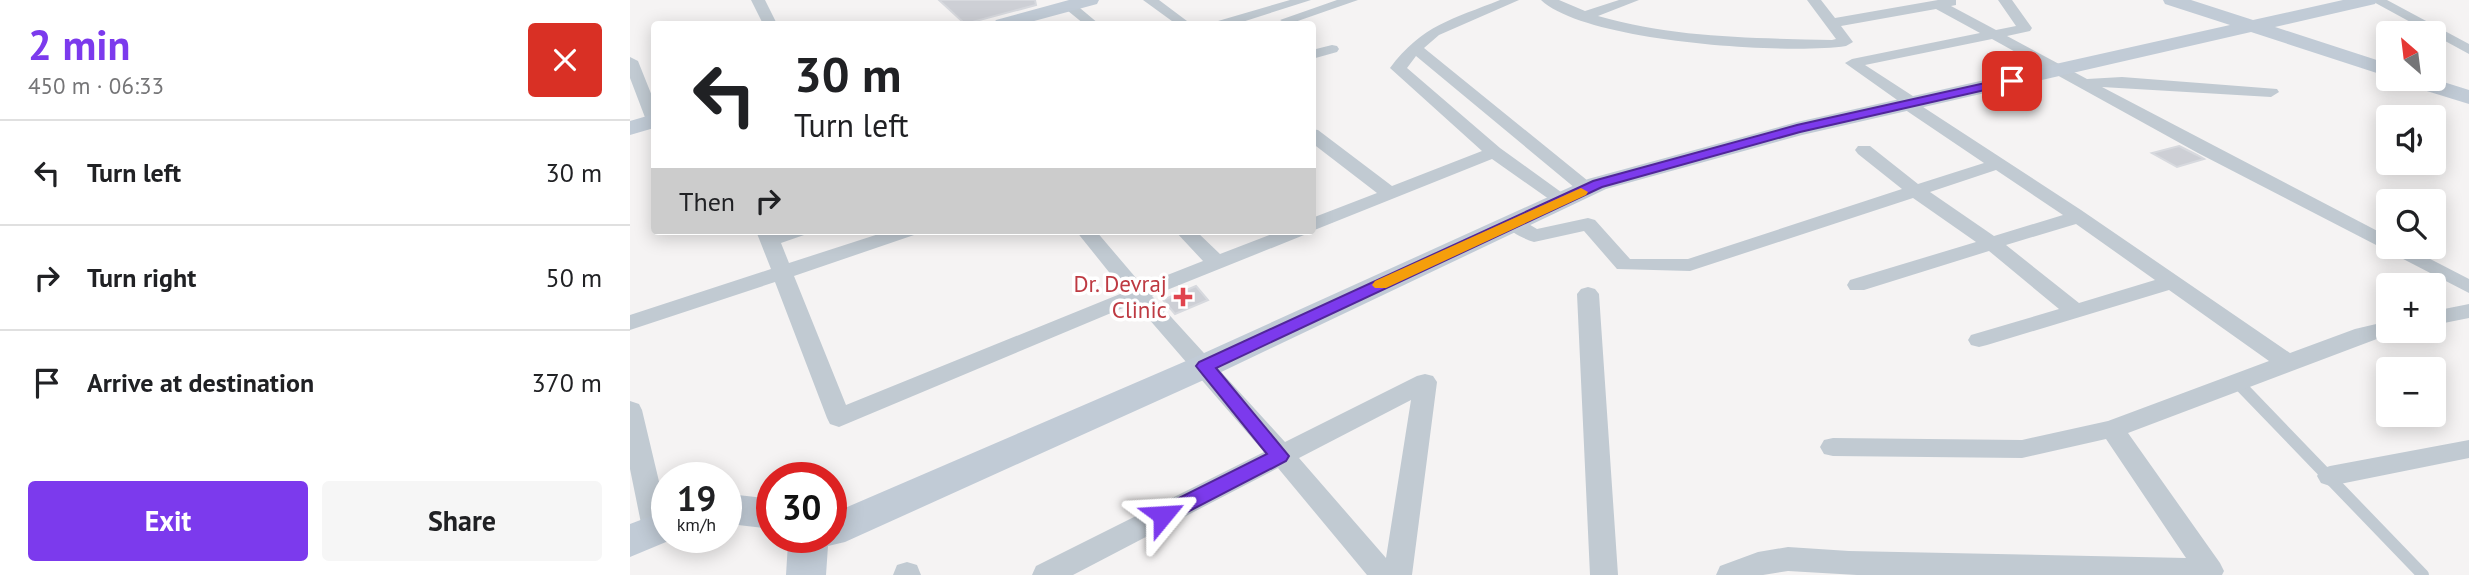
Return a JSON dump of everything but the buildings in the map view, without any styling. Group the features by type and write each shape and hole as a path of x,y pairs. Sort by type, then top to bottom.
{"street":[{"path":"758,0 768,21"},
{"path":"1150,0 1180,21"},
{"path":"1233,21 1304,0"},
{"path":"1511,0 1434,32 1415,48 1398,68 1494,152 1575,195"},
{"path":"1549,0 1584,16 1634,32 1766,43 1846,42 1814,0"},
{"path":"1584,16 1632,0"},
{"path":"1832,23 1960,0"},
{"path":"2005,0 2025,28 1852,63 2288,363"},
{"path":"2172,0 2376,67"},
{"path":"847,529 1575,195 1797,129 2062,70 2337,3 2368,0"},
{"path":"2376,0 2469,50"},
{"path":"1281,21 1341,1"},
{"path":"1013,21 1078,2 1090,21"},
{"path":"1938,4 2204,149 2376,239"},
{"path":"1415,48 1575,195"},
{"path":"1316,54 1332,49"},
{"path":"631,61 651,113"},
{"path":"2086,83 2158,83 2271,92"},
{"path":"2446,90 2469,97"},
{"path":"630,128 651,122"},
{"path":"1316,137 1390,194"},
{"path":"1864,150 1914,190 1991,243 2076,311"},
{"path":"1317,218 1390,194 1494,152"},
{"path":"1513,223 1534,236 1588,224 1624,265 1690,265 1998,164"},
{"path":"1857,285 2078,217"},
{"path":"630,323 895,235"},
{"path":"1089,235 1384,575"},
{"path":"1189,235 1217,263"},
{"path":"768,236 839,418 1287,235"},
{"path":"2415,259 2469,287"},
{"path":"1979,340 2172,282"},
{"path":"1588,294 1604,575"},
{"path":"2446,316 2469,311"},
{"path":"1833,447 2022,449 2112,429 2376,331"},
{"path":"1046,575 1425,382 1398,575"},
{"path":"630,410 651,531"},
{"path":"2112,429 2211,573"},
{"path":"2330,476 2469,449"},
{"path":"1730,575 1758,564 1788,559 1851,569 2211,573"}],"lane":[{"path":"2237,382 2423,575"}],"slow traffic":[{"path":"1380,285 1581,192"}],"place":[{"name":"Dr. Devraj Clinic","path":"1183,297"}],"route":[{"path":"1163,515 1279,456 1205,366 1597,184 1797,129 2012,81"}]}
